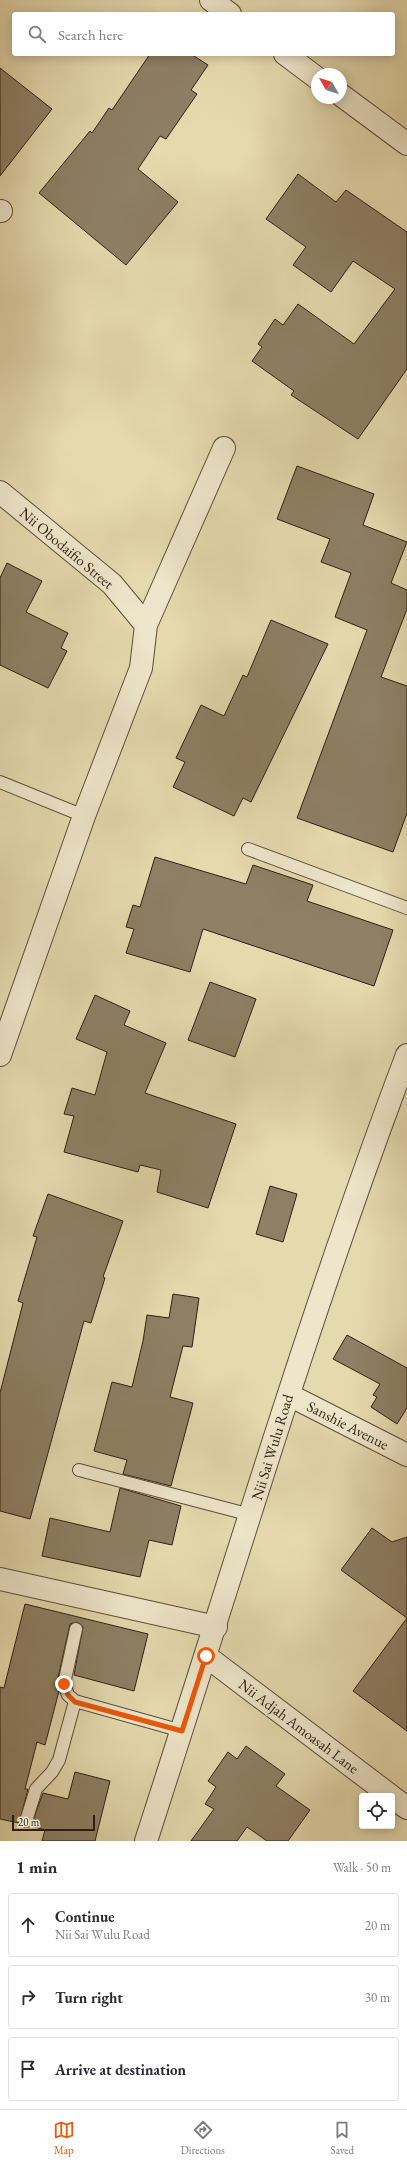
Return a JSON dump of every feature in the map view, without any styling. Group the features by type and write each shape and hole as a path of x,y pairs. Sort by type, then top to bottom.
{"street":[{"path":"211,0 227,12"},
{"path":"288,56 311,74"},
{"path":"347,99 407,144"},
{"path":"0,1055 84,816 141,668 146,625 224,448"},
{"name":"Nii Obodaifio Street","path":"0,492 112,584 146,625"},
{"name":"Nii Sai Wulu Road","path":"146,1841 216,1627 288,1395 368,1158 407,1056"},
{"name":"Sanshie Avenue","path":"288,1395 407,1455"},
{"path":"0,1579 216,1627"},
{"name":"Nii Adjah Amoasah Lane","path":"206,1656 387,1793"},
{"name":"Nii Adjah Amoasah Lane","path":"395,1799 407,1808"}],"lane":[{"path":"0,782 84,816"},
{"path":"248,849 407,908"},
{"path":"79,1470 251,1515"},
{"path":"76,1629 64,1684 68,1695 75,1702 182,1731"},
{"path":"26,1821 36,1789 52,1772 59,1760 75,1702"}],"building":[{"path":"149,56 194,56 208,65 191,90 197,94 166,139 160,136 138,169 178,202 126,265 39,193 90,131 92,133 109,108 112,110"},
{"path":"0,68 52,109 0,176"},
{"path":"298,174 336,202 346,190 407,232 407,369 358,439 291,395 294,391 252,361 262,347 258,344 275,319 283,325 298,304 354,344 395,289 353,261 331,292 293,265 306,247 266,219"},
{"path":"297,466 374,494 363,525 407,542 391,583 407,590 407,609 381,677 407,686 407,813 393,852 297,818 367,630 335,617 351,573 321,562 330,539 277,519"},
{"path":"7,563 42,581 26,612 68,633 61,648 67,651 48,688 0,665 0,578"},
{"path":"271,620 328,644 251,802 243,798 234,816 173,787 185,762 176,758 201,705 224,716 243,675 247,677"},
{"path":"155,857 246,884 253,865 313,885 307,901 393,930 374,986 203,929 190,972 126,953 134,929 126,927 133,905 140,907"},
{"path":"210,982 256,999 235,1057 188,1040"},
{"path":"95,995 130,1011 124,1025 166,1043 145,1093 236,1124 208,1208 157,1192 161,1170 140,1165 138,1172 64,1152 74,1116 64,1114 72,1088 95,1095 107,1052 76,1039"},
{"path":"270,1186 297,1194 283,1242 256,1234"},
{"path":"48,1194 123,1221 103,1277 105,1278 91,1323 84,1321 30,1519 0,1511 0,1393 23,1303 18,1301 37,1237 33,1236"},
{"path":"173,1294 199,1298 192,1347 183,1346 170,1397 193,1403 171,1486 123,1474 127,1460 94,1451 112,1382 132,1387 143,1341 147,1315 169,1318"},
{"path":"347,1335 407,1368 407,1408 397,1424 371,1407 377,1397 373,1395 380,1384 333,1359"},
{"path":"120,1488 181,1506 172,1545 149,1540 140,1577 42,1556 50,1518 110,1532"},
{"path":"372,1528 392,1542 407,1537 407,1618 341,1570"},
{"path":"25,1604 148,1634 134,1691 74,1675 83,1627 77,1622 70,1624 57,1682 59,1691 45,1745 37,1742 25,1789 28,1789 19,1823 0,1819 0,1687 4,1688"},
{"path":"407,1618 407,1731 353,1691"},
{"path":"246,1746 285,1774 276,1786 310,1810 288,1841 267,1841 247,1827 237,1841 191,1841 214,1809 205,1804 216,1787 208,1781 228,1752 237,1759"},
{"path":"75,1772 110,1781 95,1841 42,1841 45,1830 31,1826 43,1793 68,1799"}],"route":[{"path":"64,1684 68,1695 75,1702 182,1731 206,1656"}]}
